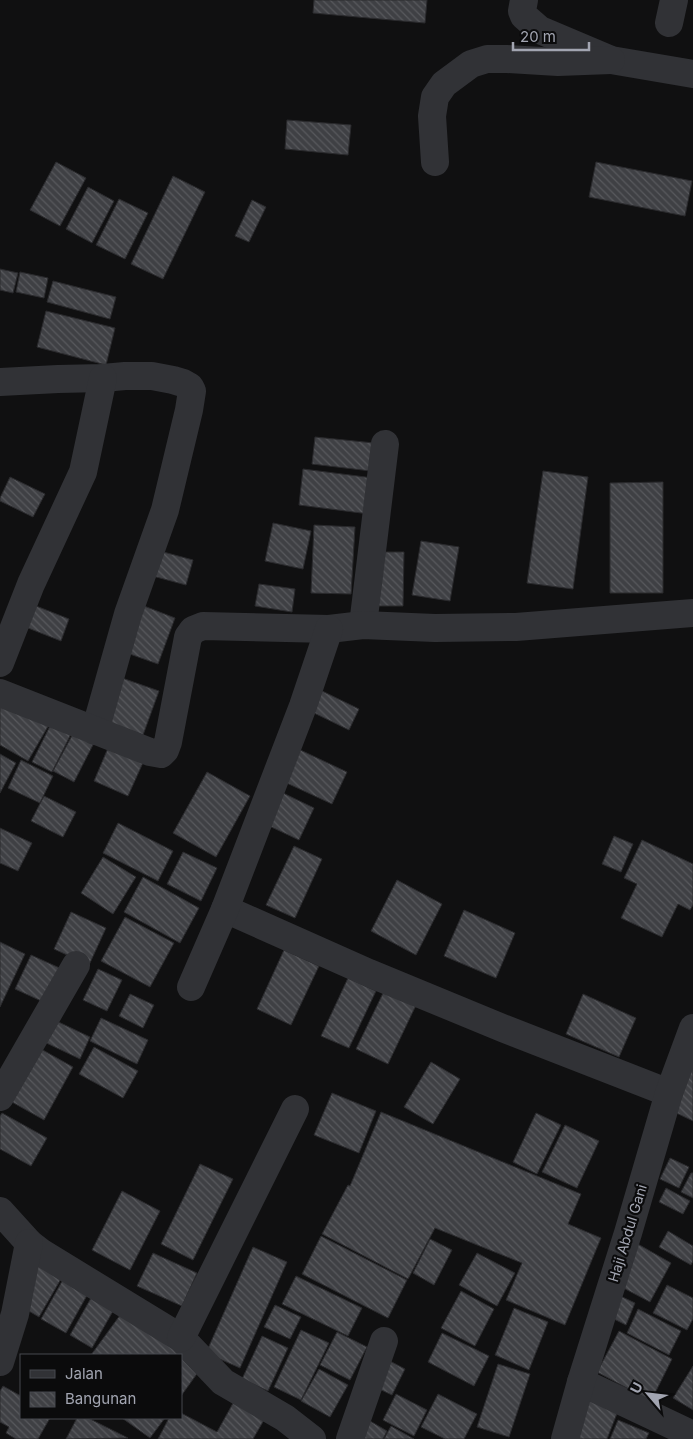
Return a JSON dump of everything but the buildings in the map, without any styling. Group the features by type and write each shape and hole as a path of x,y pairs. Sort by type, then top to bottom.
{"street":[{"path":"524,0 522,11 524,16 540,30 612,60"},
{"path":"435,162 432,116 435,97 444,84 471,64 487,59 558,62 612,60 693,74"},
{"path":"0,382 152,376 183,383 190,387 192,391 165,510 128,614 95,731"},
{"path":"0,663 31,584 83,472 103,378"},
{"path":"363,626 385,444"},
{"path":"0,693 150,752 161,754 168,742 188,637 193,630 203,626 324,643 363,626 435,628 516,627 693,613"},
{"path":"191,987 224,909 303,706 324,643"},
{"path":"224,909 369,973 669,1093"},
{"path":"0,1097 76,965"},
{"name":"Haji Abdul Gani","path":"565,1439 669,1093 692,1033"},
{"path":"181,1338 294,1109"},
{"path":"0,1211 42,1253 181,1338 223,1382 285,1418 312,1439"},
{"path":"0,1362 15,1314 30,1243"},
{"path":"350,1439 384,1340"},
{"path":"581,1382 693,1435"}]}
